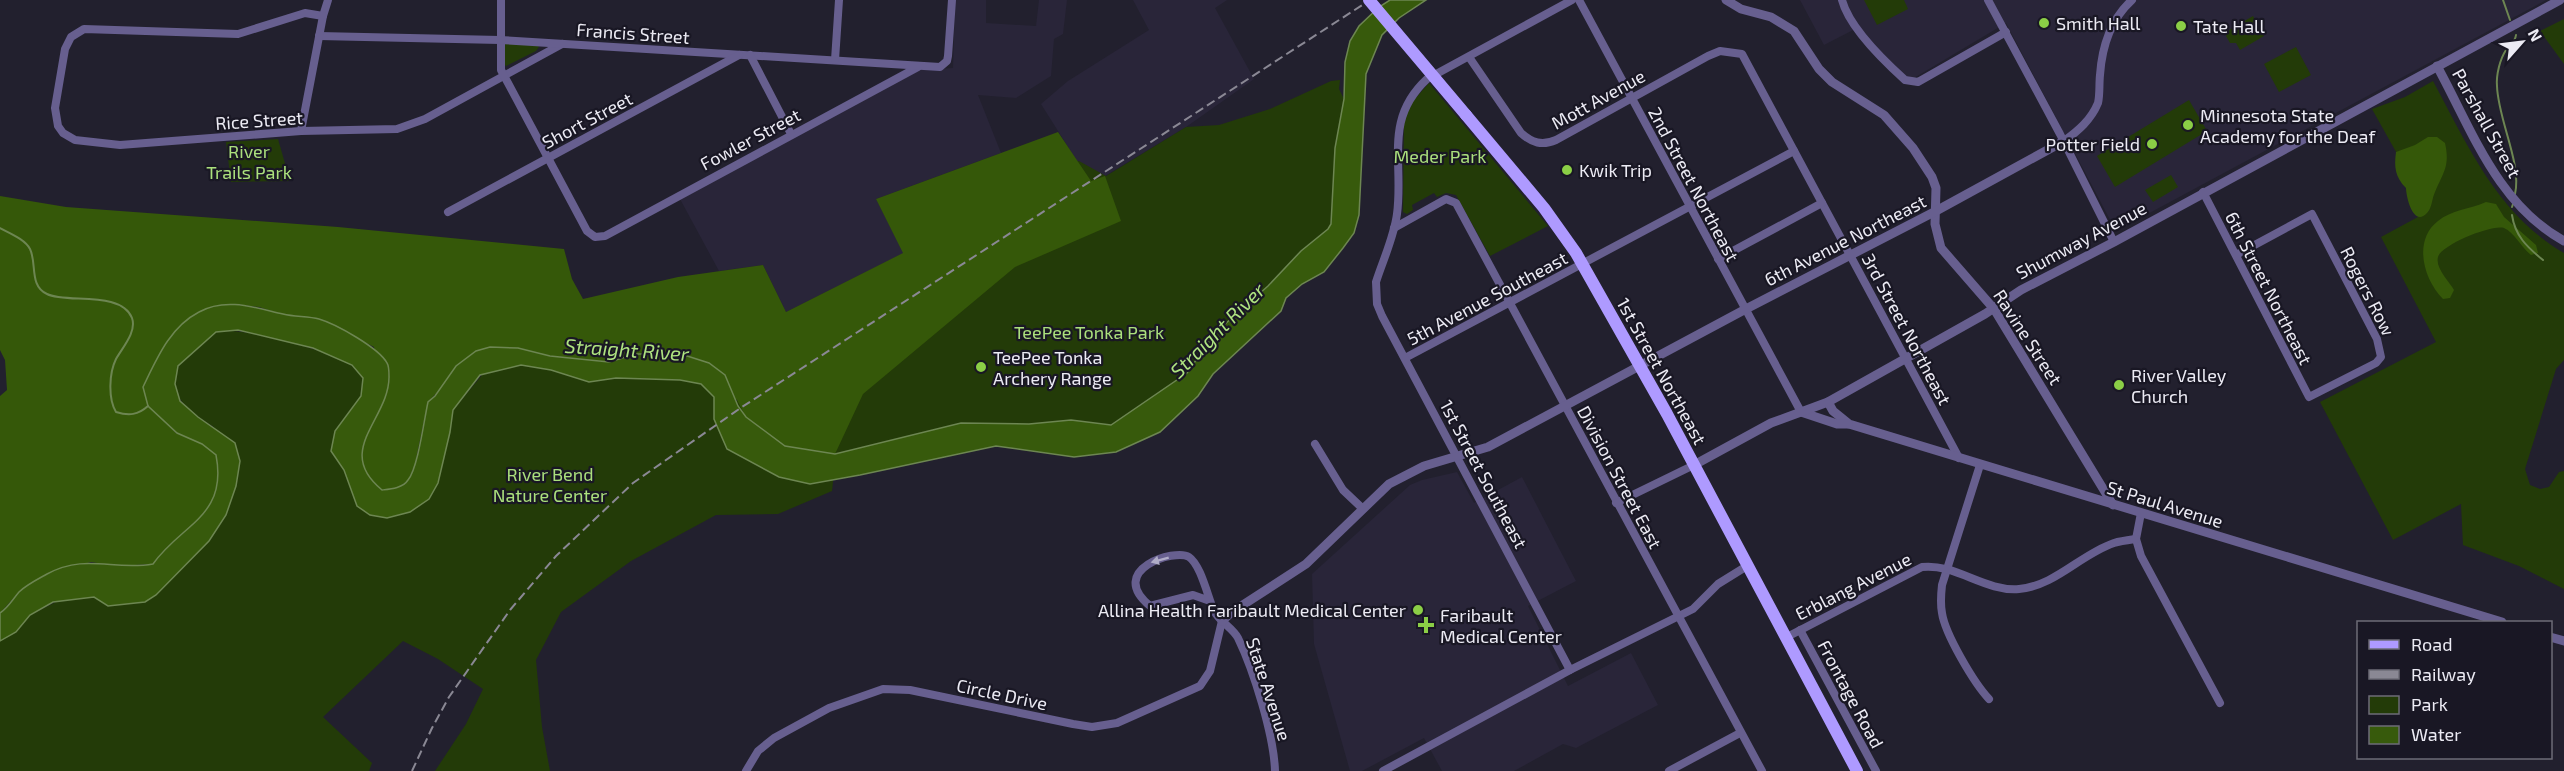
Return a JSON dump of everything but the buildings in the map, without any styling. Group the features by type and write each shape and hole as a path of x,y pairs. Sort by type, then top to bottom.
{"main road":[{"name":"1st Street Northeast","path":"1369,0 1544,208 1582,264 1694,465 1857,771"}],"street":[{"path":"301,131 322,16 328,0"},
{"path":"501,0 500,63 504,76 549,158"},
{"path":"835,60 839,0"},
{"name":"Francis Street","path":"319,36 500,40 920,66 944,65 948,56 952,0"},
{"path":"1394,228 1397,215 1399,128 1409,99 1427,79 1572,0"},
{"name":"2nd Street Northeast","path":"1579,0 1689,208 1801,412"},
{"name":"Ravine Street","path":"1726,0 1741,9 1783,23 1794,31 1809,56 1832,82 1884,115 1913,148 1932,177 1936,188 1935,224 1941,248 1994,309 2113,505"},
{"path":"1842,0 1846,12 1892,69 1905,80 1917,82 2006,32"},
{"path":"1988,0 2064,141 2114,242"},
{"path":"2064,141 2089,120 2099,101 2101,61 2105,40 2122,4 2132,0"},
{"name":"Shumway Avenue","path":"1617,503 1771,423 1828,402 1994,309 2021,290 2114,242 2559,0"},
{"name":"Rice Street","path":"322,16 305,13 238,34 172,34 84,29 71,37 65,49 55,117 58,126 69,138 82,142 127,144 301,131 383,130 411,125 562,44"},
{"name":"Mott Avenue","path":"1469,57 1521,133 1535,143 1542,144 1556,140 1719,51 1742,54"},
{"name":"3rd Street Northeast","path":"1742,54 1960,460"},
{"name":"Short Street","path":"448,212 741,55"},
{"path":"750,55 791,134"},
{"name":"Fowler Street","path":"549,158 587,231 595,237 604,236 920,66"},
{"name":"Parshall Street","path":"2437,66 2494,174 2521,208 2564,241"},
{"name":"6th Avenue Northeast","path":"1222,621 1232,612 1306,564 1389,484 1404,474 1488,447 2064,141"},
{"name":"5th Avenue Southeast","path":"1405,358 1794,151"},
{"name":"6th Street Northeast","path":"2203,192 2309,397"},
{"name":"Division Street East","path":"1394,228 1446,199 1456,203 1761,771"},
{"path":"1718,259 1822,203"},
{"name":"Rogers Row","path":"2236,255 2312,214 2377,339 2381,357 2376,363 2309,397"},
{"name":"1st Street Southeast","path":"1394,228 1376,282 1382,316 1570,669"},
{"name":"St Paul Avenue","path":"1828,402 1833,411 1849,424 1960,460 2499,621"},
{"path":"1801,412 1837,424 1849,424"},
{"path":"1315,444 1342,490 1363,509"},
{"path":"1980,465 1947,570 1941,600 1946,629 1980,689 1989,699"},
{"path":"2141,513 2136,538 2141,556 2220,703"},
{"name":"Erblang Avenue","path":"1785,638 1916,568 1935,566 1998,587 2018,589 2045,581 2113,543 2136,538"},
{"path":"1210,601 1193,595 1150,606 1140,598 1136,587 1136,576 1146,564 1180,555 1188,556 1195,563 1216,615 1222,621"},
{"path":"1383,771 1570,669 1693,609 1718,584 1747,566"},
{"name":"Circle Drive","path":"746,771 758,751 774,738 829,708 883,689 910,690 1092,727 1118,723 1200,686 1210,671 1222,621"},
{"name":"State Avenue","path":"1222,621 1237,636 1245,656 1270,738 1275,771"},
{"name":"Frontage Road","path":"1800,630 1876,771"},
{"path":"1669,771 1740,733"}],"shaded area":[{"path":"955,0 986,0 986,23 1036,26 1039,0 1067,0 1063,34 1054,39 1051,76 1016,98 978,95 1001,153 876,199 904,253 786,312 763,265 719,271 680,199 919,70 953,68"},
{"path":"1133,0 1227,0 1215,8 1254,79 1186,127 1105,176 1077,161 1041,104 1068,81 1149,30"},
{"name":"Minnesota State Academy for the Deaf","path":"1800,0 2546,0 2116,231 2006,23 1914,78 1905,80 1857,28 1824,45"},
{"path":"1058,132 1091,181 1105,176 1121,221 1015,267 863,394 835,454 785,446 746,417 737,400 657,354 636,354 610,362 550,356 518,348 490,347 444,385 428,402 415,464 408,481 395,489 382,490 366,476 362,461 364,443 383,403 374,347 320,319 284,315 259,307 235,304 213,307 160,356 149,375 148,406 176,433 202,444 216,455 218,476 215,493 209,506 200,518 164,550 153,564 116,566 91,562 47,574 21,590 0,613 0,396 7,390 5,360 0,350 0,196 66,207 338,227 564,249 572,279 583,299 678,277 763,265 786,312 903,253 876,199"},
{"path":"2428,137 2437,137 2445,143 2446,163 2429,211 2422,217 2418,217 2411,209 2406,188 2397,176 2396,152"},
{"path":"2486,202 2496,204 2504,217 2536,245 2538,253 2531,255 2504,228 2489,229 2457,241 2441,252 2438,257 2440,270 2454,290 2450,298 2443,299 2436,291 2426,271 2423,249 2425,238 2430,229 2443,217"},
{"name":"Faribault Medical Center","path":"1457,472 1474,503 1522,477 1576,581 1528,606 1568,686 1631,653 1658,705 1576,748 1563,744 1514,771 1442,771 1424,738 1362,771 1350,771 1314,644 1312,574 1410,485"}],"green space":[{"path":"1864,0 1904,0 1908,9 1877,25"},
{"path":"2253,16 2264,36 2240,50 2236,43 2230,43 2226,36 2229,30"},
{"path":"2564,19 2564,64 2540,31"},
{"path":"504,44 539,47 536,51 506,66 503,64"},
{"path":"2296,47 2311,75 2279,92 2264,64"},
{"name":"River Bend Nature Center","path":"1340,80 1339,89 1344,99 1335,148 1331,224 1268,286 1215,333 1187,373 1111,425 1071,420 1029,424 836,454 832,491 778,514 716,515 631,561 561,612 536,660 542,727 550,771 435,771 466,724 483,689 438,659 403,641 323,717 372,763 369,771 0,771 0,640 16,632 30,615 60,600 94,597 108,606 145,602 156,595 209,541 214,427 182,402 174,385 174,376 179,364 213,333 227,331 263,336 324,353 352,365 363,378 361,396 335,431 331,451 344,470 357,506 429,499 438,483 453,410 482,375 521,365 551,370 589,382 616,378 680,380 701,384 714,397 714,418 943,248 1079,161 1106,176 1186,127 1219,125 1270,109 1331,81"},
{"path":"2433,81 2472,154 2503,199 2541,237 2564,253 2564,360 2556,369 2525,469 2530,485 2540,489 2549,487 2559,472 2564,471 2564,589 2519,566 2463,545 2461,504 2393,540 2320,402 2436,342 2381,237 2429,211 2372,109 2405,97"},
{"name":"Meder Park","path":"1429,83 1548,226 1490,256 1456,195 1446,193 1437,197 1434,193 1412,205 1413,210 1407,214 1403,212 1404,120 1413,101"},
{"name":"Potter Field","path":"2189,100 2207,131 2115,187 2097,156"},
{"name":"River Trails Park","path":"278,139 290,181 231,182 226,142"},
{"path":"2171,175 2178,187 2153,202 2145,190"}],"water":[{"path":"1390,0 1426,0 1399,18 1382,35 1366,74 1359,215 1354,233 1324,272 1302,284 1286,298 1281,311 1213,374 1198,396 1160,432 1116,452 1074,457 996,446 810,484 779,477 727,449 714,419 714,397 701,384 680,380 616,378 589,382 551,370 521,365 480,375 453,410 438,483 429,499 410,512 387,518 370,515 357,506 344,470 331,451 335,431 361,396 363,378 352,365 313,348 238,330 216,332 178,366 175,384 180,401 235,443 240,461 236,486 226,515 209,541 156,595 145,602 108,606 94,597 53,602 30,615 16,632 0,641 0,613 19,592 29,585 47,574 74,565 87,563 125,566 153,564 164,550 200,518 209,506 215,493 218,476 216,455 202,444 177,433 148,406 143,387 165,344 180,326 199,312 220,305 241,305 319,319 356,337 382,357 389,369 387,392 363,448 363,461 368,475 382,490 403,485 412,474 428,402 435,396 456,366 476,351 490,347 518,348 550,356 609,362 636,354 681,354 709,363 725,375 738,406 746,417 785,446 835,454 961,423 1029,424 1071,420 1111,425 1187,373 1215,333 1268,286 1301,251 1328,229 1331,224 1335,148 1344,99 1345,62 1350,41 1359,26"}],"waterway":[{"path":"2503,0 2510,20"},
{"path":"2515,194 2513,155 2501,113 2497,82 2502,58 2516,35"},
{"path":"2512,215 2516,229 2523,240 2543,260"},
{"path":"0,228 28,245 38,286 47,294 56,297 105,301 126,309 133,323 128,340 116,359 112,371 110,386 113,407 116,412 133,414 148,406"}],"railway":[{"path":"412,771 449,697 510,610 556,556 633,483 742,407 1370,0"}],"place":[{"name":"Smith Hall","path":"2044,23"},
{"name":"Tate Hall","path":"2181,26"},
{"name":"Minnesota State Academy for the Deaf","path":"2188,125"},
{"name":"Potter Field","path":"2152,144"},
{"name":"Kwik Trip","path":"1567,170"},
{"name":"TeePee Tonka Archery Range","path":"981,367"},
{"name":"River Valley Church","path":"2119,385"},
{"name":"Allina Health Faribault Medical Center","path":"1418,610"},
{"name":"Faribault Medical Center","path":"1426,625"}],"water label":[{"name":"Straight River","path":"1217,330"},
{"name":"Straight River","path":"627,349"}],"park label":[{"name":"TeePee Tonka Park","path":"1089,332"}]}
